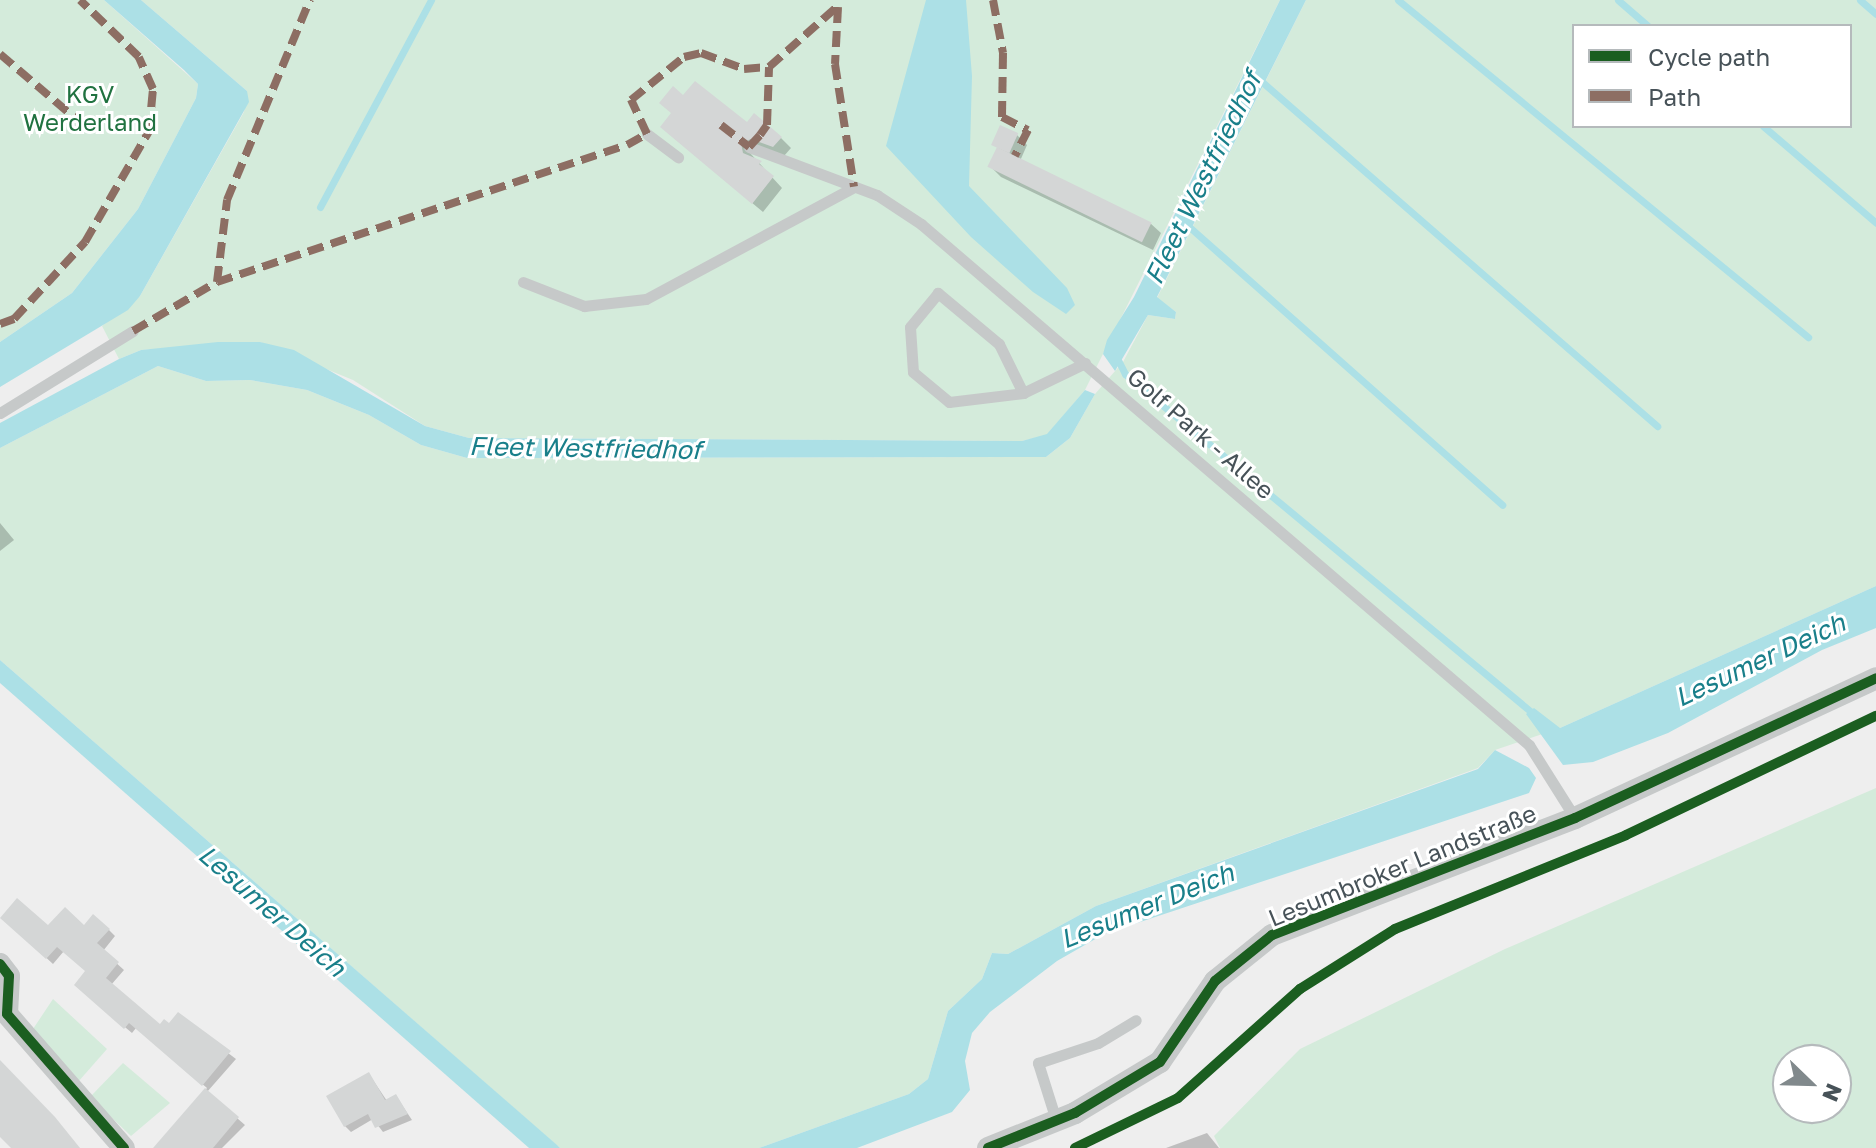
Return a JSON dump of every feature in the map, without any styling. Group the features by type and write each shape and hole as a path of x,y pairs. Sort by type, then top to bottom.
{"street":[{"name":"Lesumbroker Landstraße","path":"988,1148 1121,1090 1160,1062 1215,981 1272,935 1575,818 1876,678"},
{"path":"0,964 9,976 3,1016 124,1148"}],"lane":[{"path":"647,134 678,157"},
{"name":"Golf Park - Allee","path":"749,147 854,187 921,224 1529,745 1575,818"},
{"path":"523,282 584,306 646,299 854,187"},
{"path":"1023,393 999,344 938,293 910,327 913,372 949,402 1023,393 1085,363"},
{"path":"0,413 133,331"},
{"path":"1056,1120 1038,1063 1098,1043 1136,1020"}],"green space":[{"name":"KGV Werderland","path":"0,0 104,0 198,84 196,98 138,209 72,293 0,342"},
{"path":"141,0 1280,0 1085,390 1047,435 1022,441 469,438 425,426 353,380 260,342 141,350 119,359 102,326 140,296 244,112 247,91"},
{"path":"1306,0 1876,0 1876,586 1560,728 1495,750 1478,768 1096,906 1008,954 992,953 982,979 948,1011 928,1079 909,1094 759,1148 560,1148 0,660 0,448 158,366 206,381 250,380 307,390 369,415 421,445 467,458 1046,457 1070,438 1095,394 1123,362 1148,315 1175,319 1176,312 1157,298"},
{"path":"1876,788 1876,1148 1220,1148 1214,1136 1300,1049 1505,949"},
{"path":"53,999 107,1049 78,1082 33,1029"},
{"path":"123,1063 170,1103 131,1136 90,1097"}],"water":[{"path":"104,0 141,0 247,91 249,102 140,296 128,310 0,387 0,342 72,293 138,209 196,98 198,84"},
{"path":"926,0 966,0 972,76 969,186 1067,288 1075,305 1066,314 1033,292 971,237 886,146"},
{"path":"1280,0 1306,0 1157,297 1176,312 1175,319 1148,315 1115,371 1103,354 1107,340 1134,297"},
{"path":"218,342 260,342 294,350 425,426 469,438 1022,441 1047,434 1085,390 1095,394 1070,438 1046,457 467,458 421,445 369,415 307,390 250,380 206,381 158,366 0,448 0,423 119,359 141,350"},
{"name":"Lesumer Deich","path":"1876,586 1876,628 1822,650 1668,733 1593,762 1563,765 1526,714 1534,708 1560,728"},
{"name":"Lesumer Deich","path":"0,660 560,1148 529,1148 0,683"},
{"name":"Lesumer Deich","path":"1495,750 1529,768 1536,778 1529,793 1104,934 1057,961 990,1012 972,1033 965,1061 970,1090 952,1112 857,1148 759,1148 909,1094 928,1079 948,1011 982,979 992,953 1008,954 1096,906 1478,769"}],"building":[{"path":"695,81 747,122 754,113 782,137 773,147 751,139 741,143 743,153 762,161 759,164 774,176 752,204 660,127 671,113 659,103 673,86 683,95"},
{"path":"1000,125 1018,133 1009,153 991,145"},
{"path":"997,147 1152,222 1142,242 987,167"},
{"path":"17,898 48,925 65,907 84,925 93,914 110,929 97,943 119,962 106,978 160,1024 164,1019 169,1023 178,1012 231,1051 202,1086 129,1023 124,1029 74,985 85,971 57,947 46,959 0,918"},
{"path":"0,1060 80,1148 11,1148 0,1137"},
{"path":"369,1072 385,1100 396,1094 408,1114 375,1128 368,1114 344,1127 326,1096"},
{"path":"205,1088 239,1117 213,1148 153,1148"}],"waterway":[{"name":"Fleet Westfriedhof","path":"320,207 431,0"},
{"path":"1398,0 1808,337"},
{"path":"1618,0 1646,24"},
{"path":"1860,0 1876,14"},
{"path":"1260,80 1657,426"},
{"path":"1765,128 1876,223"},
{"path":"1186,224 1502,505"},
{"path":"1117,358 1125,374 1535,715"}],"marked path":[{"path":"0,324 14,319 85,242 149,131 153,89 139,57 80,0"},
{"path":"217,282 227,200 310,0"},
{"path":"993,0 1003,53 1002,117 1028,130 1015,156"},
{"path":"133,331 217,282 627,145 647,134 631,100 684,57 701,53 744,69 769,67 838,6"},
{"path":"838,7 835,64 854,187"},
{"path":"0,54 76,119"},
{"path":"721,125 749,147 760,135 767,125 769,67"}],"cycle path":[{"path":"988,1148 1075,1113 1160,1062 1215,981 1272,935 1575,818 1876,678"},
{"path":"1075,1148 1178,1098 1300,989 1395,929 1626,835 1876,716"},
{"path":"0,964 9,976 7,1014 124,1148"}]}
